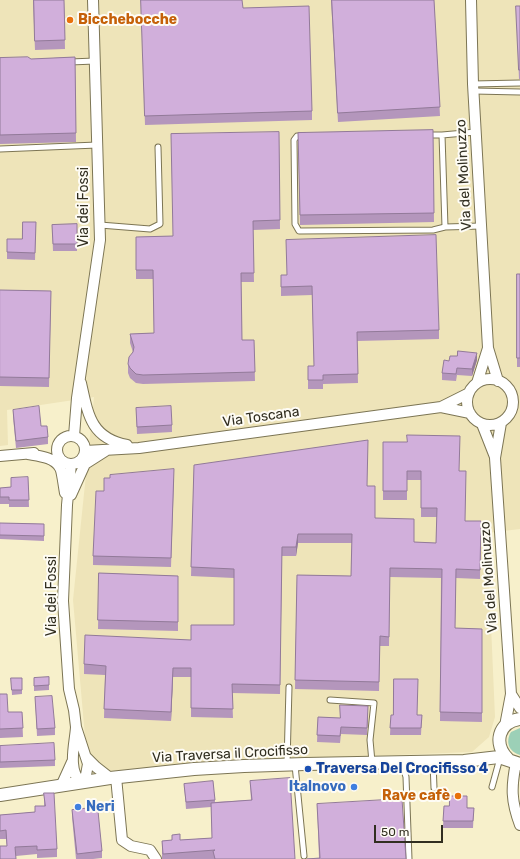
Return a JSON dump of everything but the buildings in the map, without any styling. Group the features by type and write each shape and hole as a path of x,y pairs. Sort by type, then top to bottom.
{"street":[{"name":"Via dei Fossi","path":"74,436 77,398 100,240 93,0"},
{"name":"Via del Molinuzzo","path":"471,0 473,88 488,348 498,381"},
{"name":"Via del Molinuzzo","path":"478,383 488,348"},
{"path":"491,379 498,381 504,383 516,394 513,399 516,410 501,423 488,426 477,422 470,413 468,407 469,393 478,383 484,380 491,379"},
{"path":"80,380 92,422 102,434 115,443 139,448"},
{"name":"Via Toscana","path":"85,451 139,448 441,407 469,393"},
{"name":"Via Toscana","path":"441,407 470,413"},
{"name":"Via del Molinuzzo","path":"501,423 495,458 513,694 505,726"},
{"name":"Via del Molinuzzo","path":"482,424 495,458"},
{"path":"74,436 81,440 85,451 79,462 66,464 59,458 56,450 57,446 65,437 74,436"},
{"path":"0,456 56,450"},
{"path":"67,505 85,464 107,450"},
{"path":"28,454 42,456 52,460 60,468 67,505"},
{"name":"Via dei Fossi","path":"71,464 67,505 63,601 69,689 76,727 73,760 75,774 81,783 88,770 86,756 76,727"},
{"name":"Via del Molinuzzo","path":"513,694 520,708"},
{"path":"520,719 505,726 499,741 509,758 515,812 520,825"},
{"name":"Via dei Fossi","path":"86,756 96,767 113,777"},
{"name":"Via Traversa il Crocifisso","path":"0,795 113,777 194,769 291,764 464,761 509,758"},
{"name":"Via dei Fossi","path":"62,784 73,760"},
{"path":"113,777 122,840 131,846 150,850 156,859"}],"lane":[{"path":"63,63 95,61"},
{"path":"473,88 520,83"},
{"path":"473,88 520,92"},
{"path":"419,135 442,135 476,132"},
{"path":"442,135 445,227"},
{"path":"312,136 297,136 294,140 295,224 299,231 433,230 445,227 481,226"},
{"path":"0,148 97,145"},
{"path":"100,226 150,229 160,224 158,147"},
{"path":"289,687 291,764 304,856"},
{"path":"330,700 374,703 370,740 372,763"},
{"path":"492,787 509,758"},
{"path":"433,761 434,788"},
{"path":"402,762 406,777 409,859"}],"shaded area":[{"path":"0,0 520,0 520,529 487,533 495,717 489,737 472,752 290,759 108,771 90,756 86,748 73,600 94,397 7,410 8,445 0,446"}],"green space":[{"path":"520,728 520,755 513,752 509,746 508,739 511,732"}],"place":[{"name":"Bicchebocche","path":"70,20"},
{"name":"Traversa Del Crocifisso 4","path":"308,769"},
{"name":"Italnovo","path":"354,787"},
{"name":"Rave cafè","path":"458,796"},
{"name":"Neri","path":"78,807"}]}
